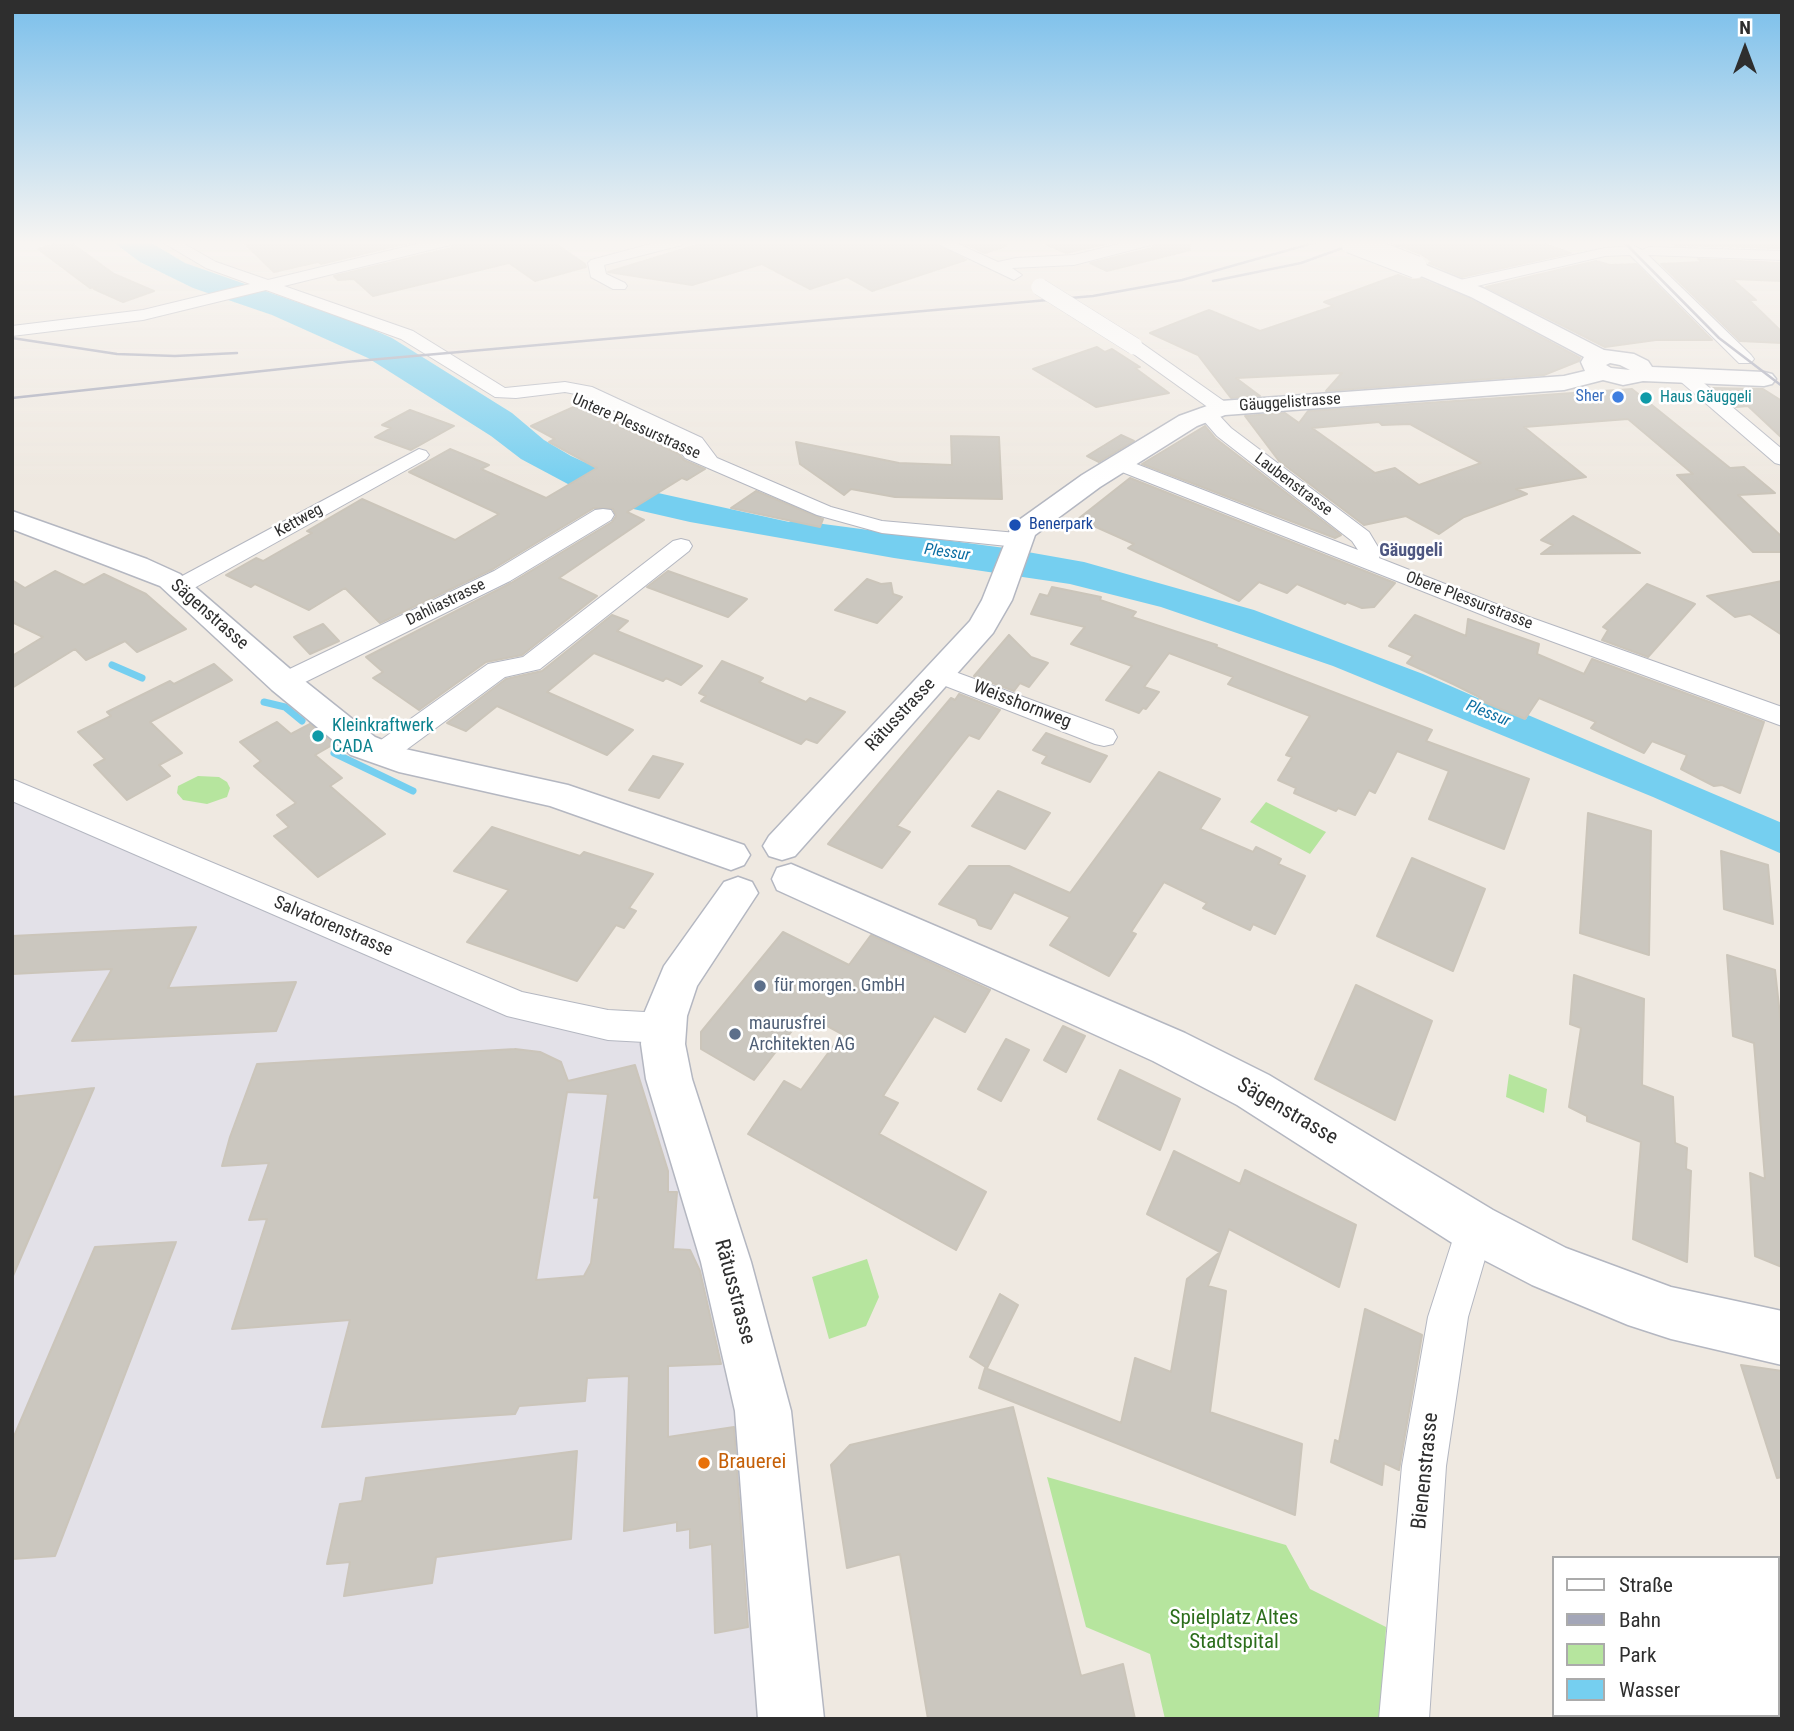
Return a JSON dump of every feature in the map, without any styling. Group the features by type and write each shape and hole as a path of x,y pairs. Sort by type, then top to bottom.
{"street":[{"path":"12,331 88,323"},
{"name":"Untere Plessurstrasse","path":"374,323 407,335 501,393 565,387 586,391 695,442 709,460"},
{"name":"Laubenstrasse","path":"1097,323 1134,346 1214,411 1224,432 1361,537 1370,552 1367,561"},
{"path":"1527,323 1623,378 1642,370 1694,369 1739,361"},
{"path":"1705,323 1739,361 1739,370 1776,376"},
{"name":"Gäuggelistrasse","path":"1013,554 1022,531 1038,518 1188,421 1214,411 1574,382 1602,365"},
{"path":"1642,370 1686,377 1776,376"},
{"path":"1686,377 1782,459"},
{"name":"Untere Plessurstrasse","path":"563,394 684,452 709,460 824,511 855,521 1013,554"},
{"name":"Kettweg","path":"179,586 419,454"},
{"name":"Obere Plessurstrasse","path":"1119,464 1521,622 1782,717"},
{"name":"Dahliastrasse","path":"284,681 502,576 603,515"},
{"name":"Sägenstrasse","path":"12,519 148,569 179,586 284,681 363,746 381,754 555,794 734,874"},
{"path":"381,754 497,670 531,663 681,546"},
{"name":"Rätusstrasse","path":"786,863 986,620 1013,554"},
{"name":"Weisshornweg","path":"939,674 1104,737"},
{"name":"Salvatorenstrasse","path":"12,789 519,1006 608,1025 663,1028"},
{"path":"755,842 774,843 786,863 777,892 768,895 747,896 734,874 755,842"},
{"name":"Sägenstrasse","path":"786,863 1253,1090 1475,1228 1550,1267 1628,1299 1710,1323 1782,1338"},
{"name":"Rätusstrasse","path":"734,874 668,1004 663,1028 667,1072 726,1262 763,1411 791,1719"},
{"name":"Bienenstrasse","path":"1404,1719 1424,1466 1444,1337 1475,1228"}],"shaded area":[{"path":"12,795 425,971 646,1036 753,1405 768,1719 12,1719"}],"green space":[{"path":"198,776 219,777 227,782 230,788 227,797 207,804 183,800 177,793 178,786"},
{"path":"1266,802 1326,832 1310,854 1250,822"},
{"path":"1509,1074 1547,1089 1544,1113 1506,1097"},
{"path":"867,1259 879,1297 866,1326 829,1339 812,1277"},
{"name":"Spielplatz Altes Stadtspital","path":"1047,1477 1286,1545 1310,1589 1386,1627 1381,1719 1165,1719 1150,1654 1086,1627"}],"water":[{"name":"Plessur","path":"289,323 356,323 392,338 512,413 544,440 571,456 649,491 789,522 793,520 1005,548 1084,562 1254,610 1423,674 1526,719 1528,715 1782,823 1782,854 1653,797 1333,666 1161,607 1070,584 894,558 690,522 629,508 581,491 521,459 491,436 368,358"}],"building":[{"path":"1176,323 1240,323 1260,331 1284,323 1514,323 1580,358 1579,361 1544,375 1326,391 1342,373 1236,378 1260,396 1231,398 1198,355 1150,333"},
{"path":"1557,323 1695,323 1712,340 1656,340 1605,347"},
{"path":"1721,323 1772,323 1782,332 1782,343 1740,341"},
{"path":"1097,347 1105,352 1112,349 1140,367 1135,368 1169,393 1096,407 1033,369"},
{"path":"1713,388 1763,389 1782,401 1782,438 1748,406 1736,407"},
{"path":"1632,389 1730,468 1744,467 1775,493 1738,495 1782,537 1782,552 1753,552 1677,475 1693,474 1628,419 1524,427 1586,477 1516,489 1527,494 1464,517 1439,534 1406,516 1364,525 1279,461 1245,416 1285,413 1299,423 1308,411","holes":["1379,422 1382,425 1410,424 1481,463 1419,485 1395,468 1375,473 1312,428"]},
{"path":"576,406 705,469 687,480 682,478 627,512 644,520 559,578 597,596 522,655 486,662 419,710 373,678 383,672 366,657 511,583 612,522 616,516 613,509 594,508 493,569 380,623 345,588 309,610 255,584 251,587 226,575 256,558 263,561 312,533 307,531 362,499 455,540 499,514 409,472 450,449 489,465 481,469 546,498 597,468 549,442 555,439 531,426"},
{"path":"410,410 454,426 411,450 375,437 391,428 382,425"},
{"path":"1205,426 1215,438 1341,535 1335,538 1142,464"},
{"path":"1121,435 1134,441 1099,462 1087,456"},
{"path":"951,436 999,437 1002,499 895,497 851,489 844,495 800,464 796,442 899,463 952,465"},
{"path":"1130,478 1395,583 1374,607 1362,608 1347,602 1345,604 1297,584 1287,593 1259,582 1239,601 1128,548 1134,544 1078,519"},
{"path":"756,491 823,519 820,527 731,508"},
{"path":"1573,516 1640,553 1541,554 1553,545 1541,540"},
{"path":"55,571 84,585 104,574 146,594 186,629 137,652 125,641 86,660 75,649 12,688 12,656 43,637 12,622 12,580 25,588"},
{"path":"668,571 747,599 728,617 647,587"},
{"path":"867,579 881,584 891,583 893,594 902,597 877,623 835,610"},
{"path":"1782,581 1782,635 1750,614 1735,617 1707,596"},
{"path":"1647,584 1695,604 1648,657 1602,640 1608,630 1603,627"},
{"path":"1052,587 1101,597 1100,600 1136,612 1132,617 1217,645 1216,647 1432,730 1426,741 1529,779 1504,849 1429,819 1449,771 1397,751 1375,793 1369,790 1355,815 1338,808 1336,811 1294,793 1296,788 1278,780 1292,757 1286,755 1310,716 1228,684 1233,677 1169,653 1144,687 1159,692 1146,709 1143,708 1139,713 1106,700 1132,666 1071,644 1085,627 1031,614 1040,594 1048,596"},
{"path":"612,615 628,621 617,631 702,666 681,685 666,678 663,681 594,653 547,692 633,730 607,755 497,706 466,731 447,723 506,679 542,671"},
{"path":"1415,615 1466,636 1468,619 1539,644 1537,654 1584,674 1592,659 1764,722 1740,793 1722,785 1714,786 1681,769 1687,755 1652,741 1644,753 1591,728 1596,722 1539,698 1525,719 1479,700 1481,698 1407,663 1413,656 1389,646"},
{"path":"323,624 339,641 310,654 294,637"},
{"path":"1009,635 1031,657 1048,663 1029,687 1020,683 1014,691 974,676"},
{"path":"722,661 763,678 759,682 806,702 810,698 845,712 817,743 806,739 801,744 701,701 706,696 699,693"},
{"path":"214,664 232,680 150,722 182,753 159,765 170,776 127,800 94,765 105,759 78,732 111,716 107,712 170,681 174,684"},
{"path":"959,694 1000,710 979,739 969,735 897,826 910,832 882,868 828,844 951,698 955,700"},
{"path":"277,722 291,734 310,724 334,744 315,755 342,778 330,786 385,834 318,877 274,836 289,827 277,815 296,803 254,766 261,761 240,742"},
{"path":"1046,733 1107,756 1090,782 1042,763 1047,756 1033,750"},
{"path":"653,756 683,764 659,798 629,790"},
{"path":"1159,772 1220,799 1200,829 1253,852 1256,847 1281,859 1278,864 1305,876 1275,934 1253,924 1250,930 1203,908 1207,903 1164,882 1131,932 1136,934 1109,976 1050,945 1070,917 1014,892 991,929 979,925 976,919 939,904 969,866 1009,866 1070,893"},
{"path":"998,791 1050,813 1025,849 972,826"},
{"path":"1588,813 1651,831 1649,955 1580,933"},
{"path":"492,827 580,856 584,852 653,874 629,908 636,911 624,928 616,925 577,981 467,942 509,890 454,871"},
{"path":"1721,851 1768,865 1773,924 1724,909"},
{"path":"1412,858 1485,889 1453,971 1377,936"},
{"path":"196,927 168,988 296,982 276,1031 72,1041 112,969 12,974 12,936"},
{"path":"783,932 849,965 871,935 990,990 965,1032 934,1016 883,1096 898,1103 879,1134 986,1192 956,1250 748,1134 784,1081 801,1090 842,1034 805,1014 754,1080 701,1049 701,1032"},
{"path":"1727,955 1775,970 1782,1033 1782,1267 1755,1256 1750,1173 1765,1179 1754,1043 1733,1036"},
{"path":"1574,975 1644,999 1642,1085 1673,1097 1675,1143 1687,1148 1686,1169 1691,1171 1687,1262 1633,1239 1641,1142 1587,1121 1587,1116 1569,1107 1581,1028 1570,1024"},
{"path":"1356,985 1432,1021 1395,1120 1315,1079"},
{"path":"1063,1026 1085,1036 1066,1072 1044,1060"},
{"path":"1006,1039 1029,1050 1001,1101 978,1089"},
{"path":"515,1049 540,1052 561,1062 568,1081 635,1065 668,1171 668,1192 677,1192 673,1249 690,1250 700,1271 721,1364 668,1366 668,1437 734,1427 748,1627 715,1633 712,1544 690,1548 690,1529 677,1531 677,1522 624,1531 629,1376 587,1378 585,1401 519,1406 515,1414 322,1427 350,1320 232,1329 267,1219 249,1220 269,1163 222,1166 257,1064","holes":["567,1092 608,1094 594,1198 599,1197 591,1263 584,1276 536,1280"]},
{"path":"1120,1070 1180,1099 1160,1150 1098,1119"},
{"path":"94,1088 12,1278 12,1097"},
{"path":"1174,1151 1240,1184 1245,1170 1356,1225 1339,1287 1229,1229 1208,1286 1226,1291 1210,1412 1302,1444 1295,1515 979,1388 985,1368 1121,1423 1135,1358 1171,1372 1187,1279 1220,1252 1147,1214"},
{"path":"176,1242 55,1556 12,1559 12,1441 95,1247"},
{"path":"1000,1294 1018,1305 987,1368 970,1357"},
{"path":"1365,1309 1422,1335 1399,1470 1384,1463 1382,1485 1331,1462 1335,1440 1339,1442"},
{"path":"1741,1365 1782,1371 1782,1477 1777,1478"},
{"path":"1013,1407 1081,1676 1123,1664 1135,1719 928,1719 900,1554 847,1568 831,1465 850,1445"},
{"path":"577,1451 571,1539 436,1557 432,1583 344,1596 350,1562 327,1564 340,1504 362,1501 366,1478"}],"waterway":[{"path":"112,665 142,678"},
{"path":"264,702 285,707 302,721"},
{"path":"334,753 413,791"}],"railway":[{"path":"12,398 346,362 790,323"},
{"path":"1704,323 1719,338 1782,386"},
{"path":"12,338 117,354 175,356 237,353"}],"place":[{"name":"Sher","path":"1618,397"},
{"name":"Haus Gäuggeli","path":"1646,398"},
{"name":"Benerpark","path":"1015,525"},
{"name":"Kleinkraftwerk CADA","path":"318,736"},
{"name":"für morgen. GmbH","path":"760,986"},
{"name":"maurusfrei Architekten AG","path":"735,1034"},
{"name":"Brauerei","path":"704,1463"}],"district":[{"name":"Gäuggeli","path":"1411,551"}]}
